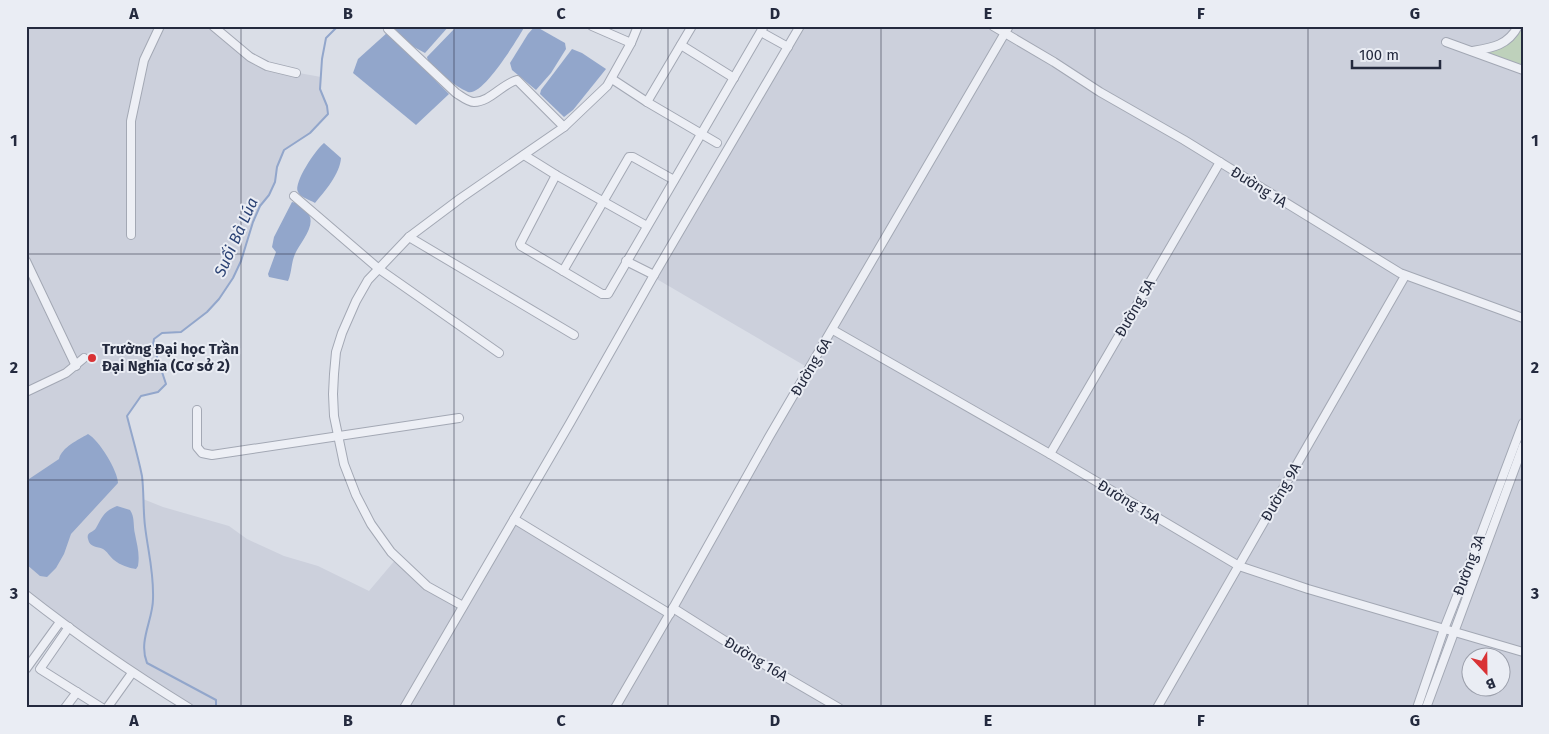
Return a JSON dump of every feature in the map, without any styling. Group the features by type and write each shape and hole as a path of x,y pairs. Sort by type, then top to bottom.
{"street":[{"path":"131,235 131,121 144,60 160,26"},
{"path":"213,26 250,57 267,66 296,73"},
{"path":"592,26 631,43"},
{"path":"463,606 427,586 391,552 371,524 356,495 344,464 332,394 336,352 356,301 368,280 421,227 564,127 612,79 638,26"},
{"path":"647,102 692,26"},
{"path":"404,708 800,26"},
{"name":"Đường 1A","path":"993,26 1007,30 1100,92 1220,162 1405,276 1523,318"},
{"path":"1471,52 1502,44 1513,35 1518,26"},
{"path":"388,29 466,99 474,102 491,96 510,82 517,80 564,127"},
{"path":"556,176 520,244 602,294 608,294 763,29 788,48"},
{"name":"Đường 6A","path":"614,708 672,611 769,437 1007,30"},
{"path":"1446,42 1523,70"},
{"path":"681,45 734,78"},
{"path":"612,79 647,102 716,142"},
{"path":"524,155 556,176 648,226"},
{"path":"563,271 603,201 631,157 674,180"},
{"name":"Đường 5A","path":"1050,454 1220,162"},
{"path":"294,196 379,269 499,353"},
{"path":"409,237 574,335"},
{"path":"26,261 28,271 76,366"},
{"path":"626,261 654,275"},
{"name":"Đường 9A","path":"1157,708 1405,276"},
{"name":"Đường 15A","path":"833,330 1050,454 1239,566 1453,633"},
{"path":"26,392 59,376 76,366 84,358"},
{"path":"197,410 197,447 202,453 212,454 459,418"},
{"name":"Đường 3A","path":"1417,708 1444,629 1523,423"},
{"name":"Đường 3A","path":"1426,708 1523,446"},
{"name":"Đường 16A","path":"514,519 839,708"},
{"path":"26,595 68,628 132,673 189,708"},
{"path":"60,622 28,666 40,669 102,708"},
{"path":"40,669 68,628"},
{"path":"1453,633 1523,652"},
{"path":"108,708 132,673"},
{"path":"65,708 77,692"}],"shaded area":[{"name":"Trường Đại học Trần Đại Nghĩa (Cơ sở 2)","path":"26,26 210,26 249,59 321,77 320,89 328,114 310,133 283,150 277,167 275,182 269,195 260,206 253,222 241,261 233,278 219,299 207,312 181,332 162,333 154,339 153,345 166,384 158,392 141,396 127,416 142,477 143,499 163,507 229,526 247,539 284,556 318,566 369,591 396,559 460,607 402,708 193,708 133,671 26,592"},
{"path":"802,26 989,26 1002,34 1011,26 1523,26 1523,708 407,708 515,522 670,616 812,370 655,278"}],"green space":[{"path":"1520,26 1523,26 1523,68 1479,52 1490,50"}],"water":[{"path":"394,26 449,26 425,53 412,46"},
{"path":"457,26 525,26 491,76 474,91 468,92 446,78 428,61 427,57"},
{"path":"535,26 565,43 566,49 551,73 536,90 512,70 510,63"},
{"path":"388,32 449,94 416,125 353,73 358,59"},
{"path":"572,49 582,53 606,69 573,110 564,117 540,94 541,90"},
{"path":"324,143 341,158 335,176 315,203 301,195 297,188 306,166"},
{"path":"292,202 305,210 311,220 308,232 294,257 288,281 269,277 268,274 276,252 272,247 274,237"},
{"path":"88,434 107,456 115,471 118,483 71,534 64,554 56,568 47,577 40,576 26,564 26,481 59,459 67,447"},
{"path":"117,506 130,510 133,516 138,554 138,566 136,569 116,562 104,550 92,545 88,539 88,535 96,528 104,515"}],"waterway":[{"name":"Suối Bà Lúa","path":"216,708 216,700 147,663 144,647 152,607 153,580 144,520 142,476 127,416 141,396 158,392 166,384 153,345 154,339 162,333 181,332 207,312 219,299 233,278 241,261 253,222 260,206 269,195 275,182 277,167 284,150 310,133 328,114 320,89 322,59 326,38 338,26"}],"place":[{"name":"Trường Đại học Trần Đại Nghĩa (Cơ sở 2)","path":"92,358"}]}
